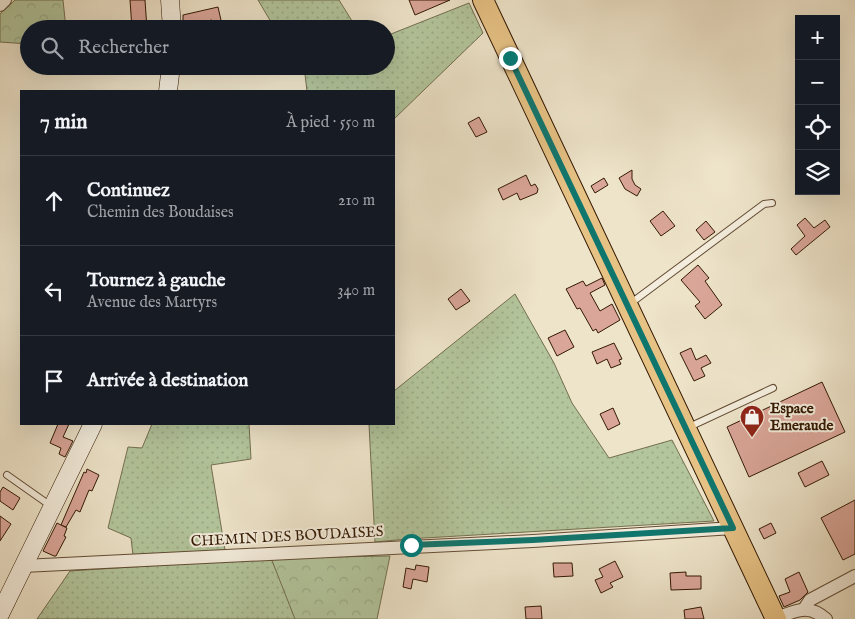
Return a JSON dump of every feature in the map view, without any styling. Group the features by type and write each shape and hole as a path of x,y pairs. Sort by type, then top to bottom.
{"main road":[{"path":"170,0 171,20"},
{"path":"483,0 776,618"},
{"path":"168,90 170,75"},
{"path":"0,614 93,425"}],"street":[{"path":"0,5 5,0"},
{"name":"CHEMIN DES BOUDAISES","path":"23,566 733,528"},
{"path":"804,609 810,600 855,576"},
{"path":"776,618 804,609 816,611 826,619"}],"lane":[{"path":"628,306 764,204 772,203"},
{"path":"686,429 773,388"},
{"path":"7,475 52,507"}],"green space":[{"path":"15,0 63,0 65,20 20,20 20,43 0,42 0,14"},
{"path":"258,0 339,0 351,20 270,20"},
{"path":"469,3 483,33 395,118 395,90 307,90 305,75 395,75 395,32"},
{"path":"515,294 554,363 572,403 609,458 672,440 714,521 375,542 369,425 395,425 395,390"},
{"path":"152,425 249,425 251,459 211,465 225,550 133,555 131,538 108,528 128,447 142,448"},
{"path":"390,556 377,619 295,619 271,558"},
{"path":"271,558 297,619 37,619 70,571"}],"building":[{"path":"130,0 145,0 146,20 131,20"},
{"path":"409,0 450,0 415,15"},
{"path":"218,7 221,20 183,20 183,15"},
{"path":"479,117 487,132 476,137 468,123"},
{"path":"632,170 632,179 635,185 641,189 637,196 625,189 619,178"},
{"path":"526,175 531,186 535,184 538,189 537,193 520,200 517,193 503,200 498,189"},
{"path":"604,178 608,185 595,193 591,186"},
{"path":"663,211 675,226 661,236 650,221"},
{"path":"805,218 814,228 825,220 830,227 796,255 791,249 805,236 797,225"},
{"path":"706,221 715,232 704,240 696,230"},
{"path":"698,265 709,278 705,281 722,305 705,319 695,306 700,302 681,280"},
{"path":"602,278 605,285 590,293 600,311 612,304 620,320 598,333 596,329 593,331 580,308 577,309 566,289 583,281 586,286"},
{"path":"461,289 470,301 456,310 448,299"},
{"path":"565,330 574,347 557,356 548,338"},
{"path":"614,343 622,359 619,360 621,364 611,368 607,359 597,364 592,352"},
{"path":"691,348 696,360 706,355 711,363 701,368 705,376 694,381 680,353"},
{"path":"822,382 845,432 749,477 727,427"},
{"path":"613,408 620,424 608,430 600,414"},
{"path":"58,425 69,425 63,437 73,441 65,457 59,454 61,448 50,443"},
{"path":"822,461 829,475 805,487 798,473"},
{"path":"87,469 99,475 92,491 89,490 80,512 76,510 66,527 61,525 84,472 86,473"},
{"path":"3,487 20,498 13,510 0,501 0,492"},
{"path":"855,500 855,554 843,560 821,518"},
{"path":"0,516 11,524 0,541"},
{"path":"57,523 67,528 64,536 66,537 56,556 54,556 43,551"},
{"path":"771,523 776,533 764,539 759,529"},
{"path":"615,561 623,577 610,583 613,587 601,593 595,580 603,577 599,569"},
{"path":"553,563 572,563 573,576 554,577"},
{"path":"416,565 429,567 427,582 413,579 411,589 403,587 406,568 415,570"},
{"path":"686,572 686,576 701,576 701,589 671,590 670,573"},
{"path":"799,572 808,592 800,600 784,607 779,596 790,592 785,579"},
{"path":"541,606 542,619 526,619 525,607"},
{"path":"701,607 704,619 685,619 684,610"}],"place":[{"name":"Espace Emeraude","path":"752,438"}],"route":[{"path":"411,545 733,528 510,58"}]}
